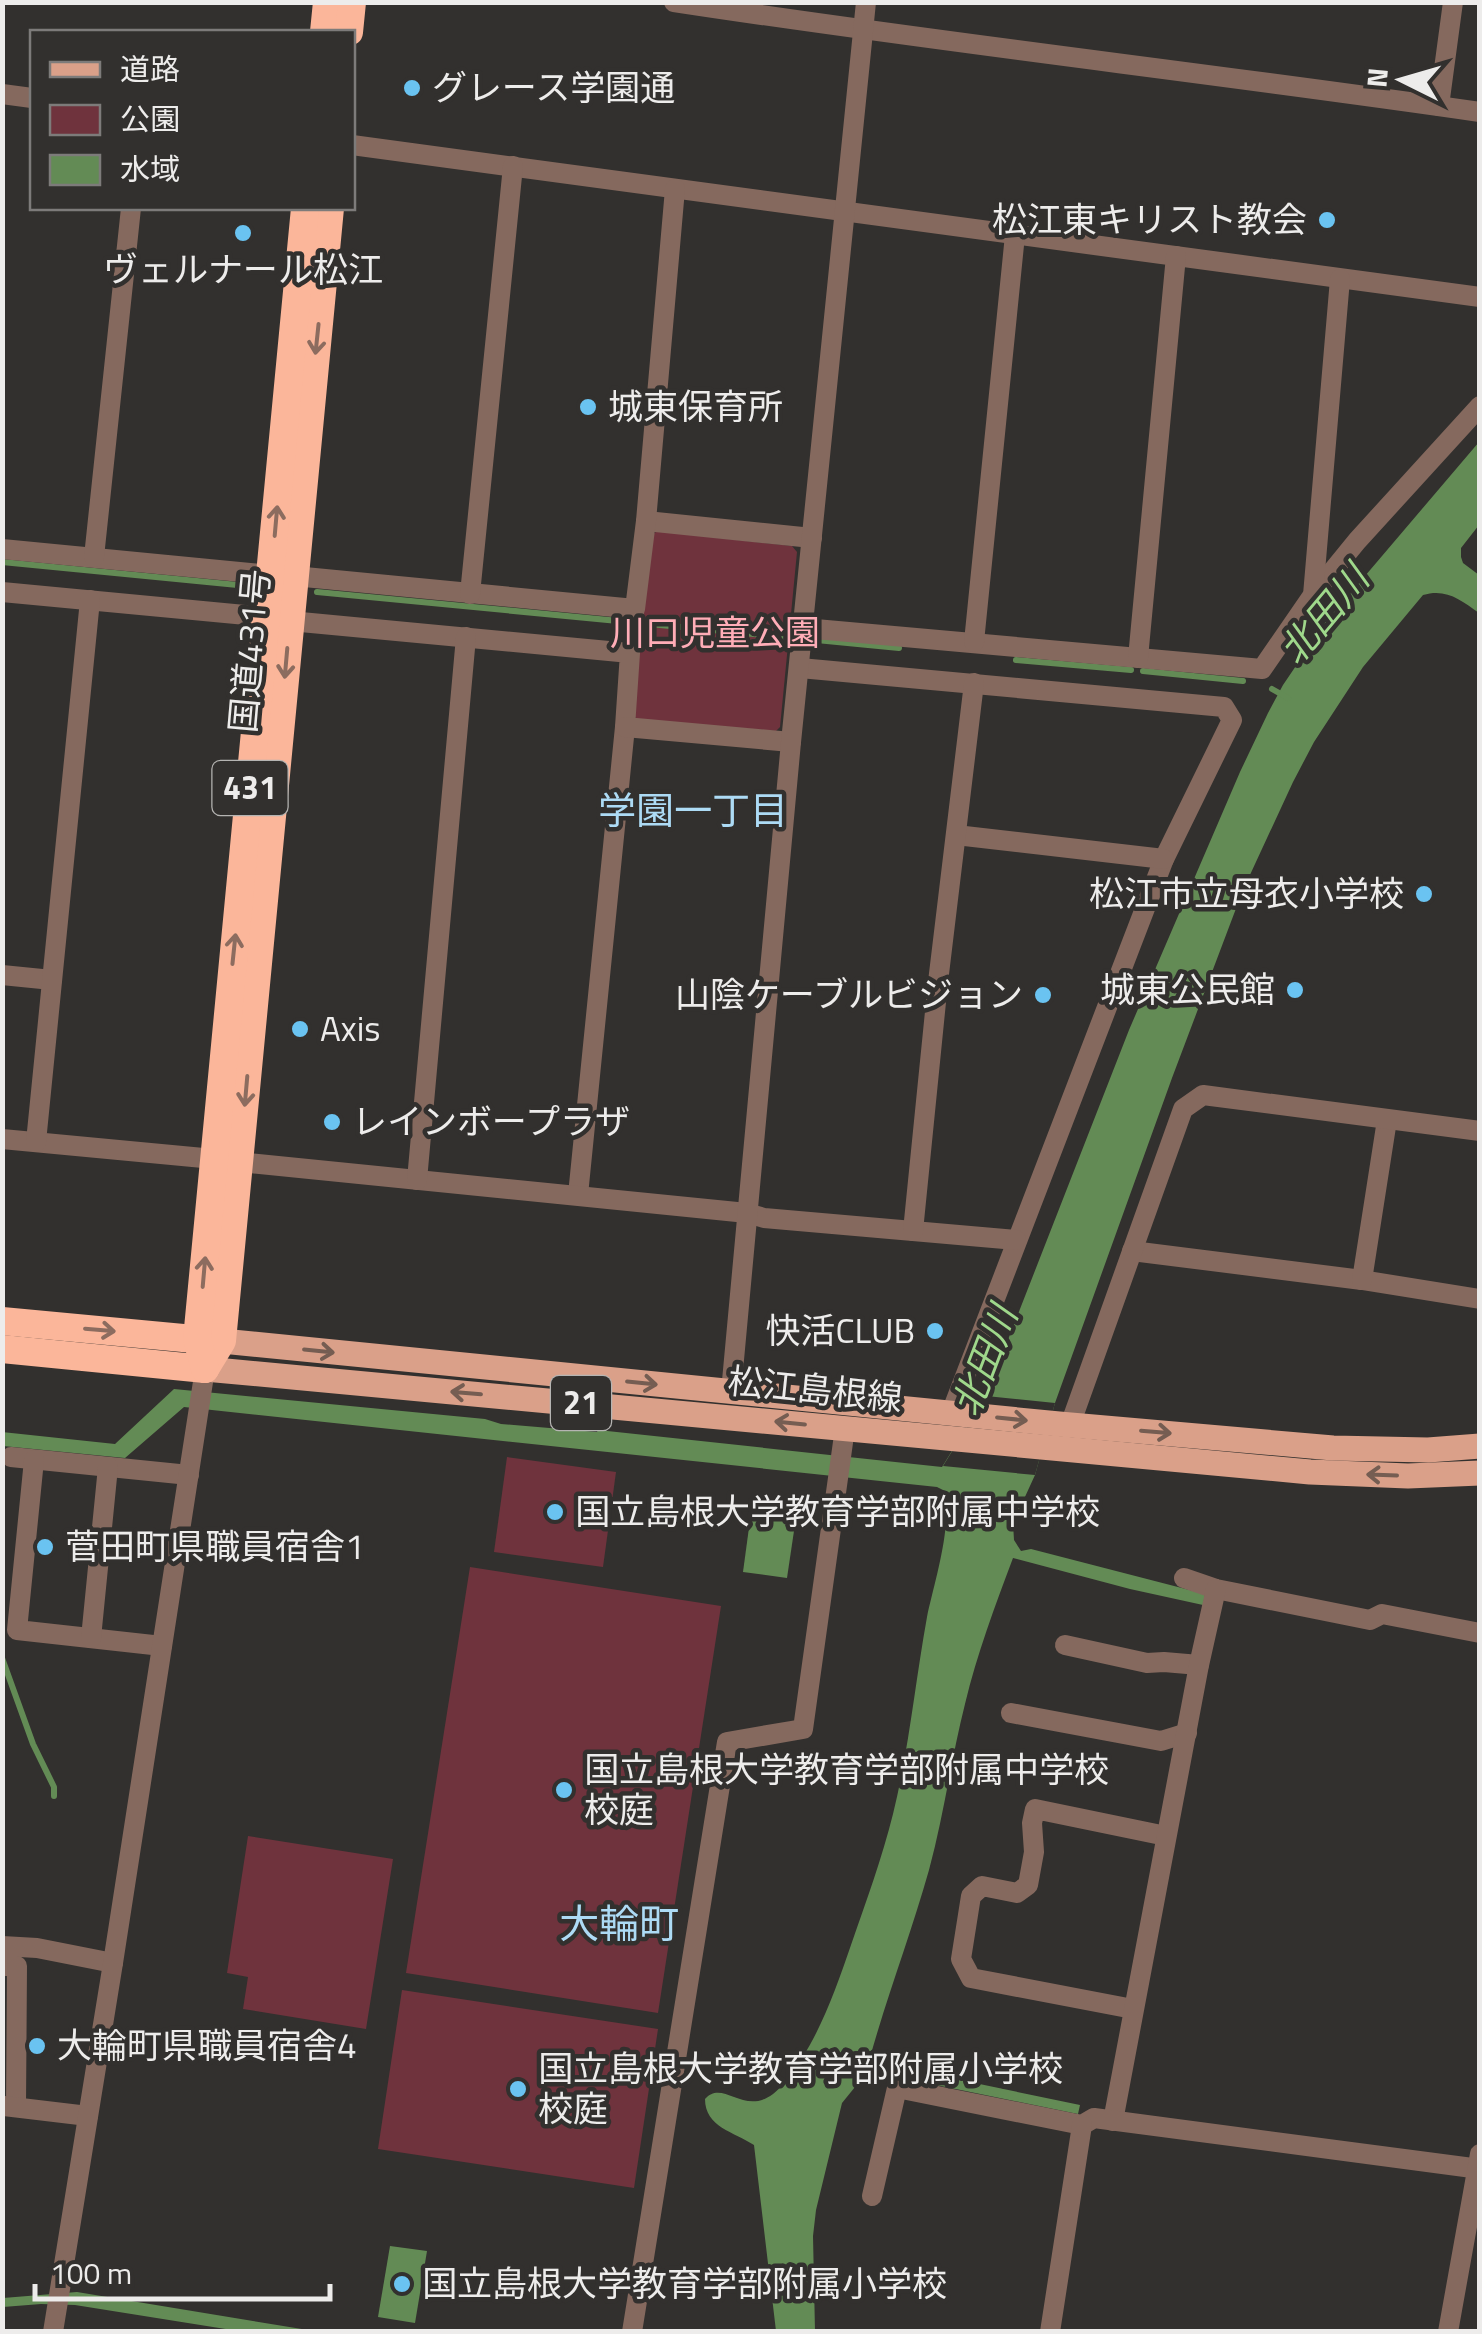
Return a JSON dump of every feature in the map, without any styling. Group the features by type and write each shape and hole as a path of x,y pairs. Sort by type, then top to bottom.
{"highway":[{"path":"324,30 327,2"},
{"path":"349,30 352,2"},
{"name":"国道431号","path":"204,1369 282,575 306,210"},
{"name":"国道431号","path":"282,575 330,210"},
{"name":"国道431号","path":"209,1340 210,1198 226,1161"},
{"path":"2,1321 209,1340"},
{"path":"2,1349 204,1369"}],"main road":[{"name":"松江島根線","path":"209,1340 958,1414 1310,1472 1408,1476 1480,1473"},
{"name":"松江島根線","path":"204,1369 957,1440 1059,1432 1333,1448 1428,1450 1480,1446"}],"street":[{"path":"674,2 864,31 1480,112"},
{"path":"731,1392 791,742 866,2"},
{"path":"1439,106 1453,2"},
{"path":"2,94 30,98"},
{"path":"355,145 1480,296"},
{"path":"470,594 513,166"},
{"path":"2,549 635,610 675,189"},
{"path":"94,557 131,210"},
{"path":"974,642 1015,235"},
{"path":"1138,658 1176,256"},
{"path":"1313,595 1340,279"},
{"path":"803,636 974,642 1262,669 1313,595 1357,541 1480,406"},
{"path":"646,521 812,538"},
{"path":"2,592 630,652 578,1195"},
{"path":"36,1142 90,600"},
{"path":"417,1180 466,636"},
{"path":"800,668 1224,707 1232,720 1164,859 1016,1240 958,1414"},
{"path":"912,1231 974,684"},
{"path":"625,728 791,742"},
{"path":"956,834 1164,859"},
{"path":"2,976 52,980"},
{"path":"1059,1432 1183,1109 1202,1095 1480,1130"},
{"path":"1362,1280 1387,1120"},
{"path":"2,1139 578,1195 764,1218 1016,1240"},
{"path":"1132,1250 1480,1299"},
{"path":"54,2322 204,1369"},
{"path":"632,2332 727,1742 802,1730 845,1428"},
{"path":"11,1458 189,1476"},
{"path":"34,1460 18,1630 162,1646"},
{"path":"91,1638 108,1467"},
{"path":"1184,1578 1216,1589 1370,1620 1382,1614 1480,1633"},
{"path":"1113,2121 1216,1589"},
{"path":"1065,1645 1146,1663 1199,1664"},
{"path":"1011,1713 1161,1741 1187,1733"},
{"path":"1133,2009 971,1978 961,1960 971,1896 982,1886 1017,1892 1028,1885 1035,1808 1166,1836"},
{"path":"2,1946 112,1962"},
{"path":"2,1966 17,1966 10,2106 88,2116"},
{"path":"872,2196 897,2088 1082,2125 1094,2118 1479,2164 1448,2332"},
{"path":"1050,2332 1082,2125"}],"green space":[{"name":"川口児童公園","path":"657,531 792,546 797,552 780,727 776,731 639,720 632,715 651,536"},
{"name":"国立島根大学教育学部附属中学校","path":"507,1457 616,1472 603,1567 494,1552"},
{"name":"国立島根大学教育学部附属中学校 校庭","path":"470,1567 721,1606 658,2013 406,1973"},
{"path":"248,1836 393,1859 366,2029 243,2009 248,1977 227,1973"},
{"name":"国立島根大学教育学部附属小学校 校庭","path":"402,1990 658,2029 634,2188 378,2149"}],"water":[{"path":"1479,442 1479,525 1461,548 1461,557 1479,575 1479,613 1446,594 1423,595 1363,667 1293,782 1243,890 1055,1403 1035,1475 1013,1523 1014,1540 1021,1551 1031,1549 1205,1594 1203,1605 1013,1558 975,1667 929,1870 869,2061 1080,2105 1078,2114 868,2071 842,2103 816,2210 815,2331 776,2331 754,2145 715,2122 705,2099 721,2093 749,2101 772,2095 807,2050 831,1999 879,1863 899,1790 927,1617 945,1535 943,1490 184,1407 125,1458 3,1446 2,1432 115,1444 174,1389 942,1467 986,1396 1129,1030 1268,713 1325,623"},
{"name":"国立島根大学教育学部附属中学校","path":"753,1498 798,1504 787,1578 743,1572"},
{"name":"国立島根大学教育学部附属小学校","path":"390,2246 427,2251 415,2323 378,2317"},
{"path":"77,2292 314,2331 238,2331 75,2305 3,2307 3,2298"}],"pier":[{"path":"986,1396 1055,1403 1035,1475 943,1466"}],"waterway":[{"path":"2,562 248,586"},
{"path":"317,592 899,648"},
{"path":"1016,660 1131,670"},
{"path":"1143,671 1243,681"},
{"path":"1272,689 1288,698"},
{"path":"2,1658 33,1744 54,1787 54,1796"}],"place":[{"name":"グレース学園通","path":"412,88"},
{"name":"松江東キリスト教会","path":"1327,220"},
{"name":"ヴェルナール松江","path":"243,233"},
{"name":"城東保育所","path":"588,407"},
{"name":"松江市立母衣小学校","path":"1424,894"},
{"name":"城東公民館","path":"1295,990"},
{"name":"山陰ケーブルビジョン","path":"1043,995"},
{"name":"Axis","path":"300,1029"},
{"name":"レインボープラザ","path":"332,1122"},
{"name":"快活CLUB","path":"935,1331"},
{"name":"国立島根大学教育学部附属中学校","path":"555,1512"},
{"name":"菅田町県職員宿舎1","path":"45,1547"},
{"name":"国立島根大学教育学部附属中学校 校庭","path":"564,1790"},
{"name":"大輪町県職員宿舎4","path":"37,2046"},
{"name":"国立島根大学教育学部附属小学校 校庭","path":"518,2089"},
{"name":"国立島根大学教育学部附属小学校","path":"402,2284"}],"district":[{"name":"学園一丁目","path":"693,811"},
{"name":"大輪町","path":"619,1924"}],"water label":[{"name":"北田川","path":"1324,615"},
{"name":"北田川","path":"985,1361"}]}
